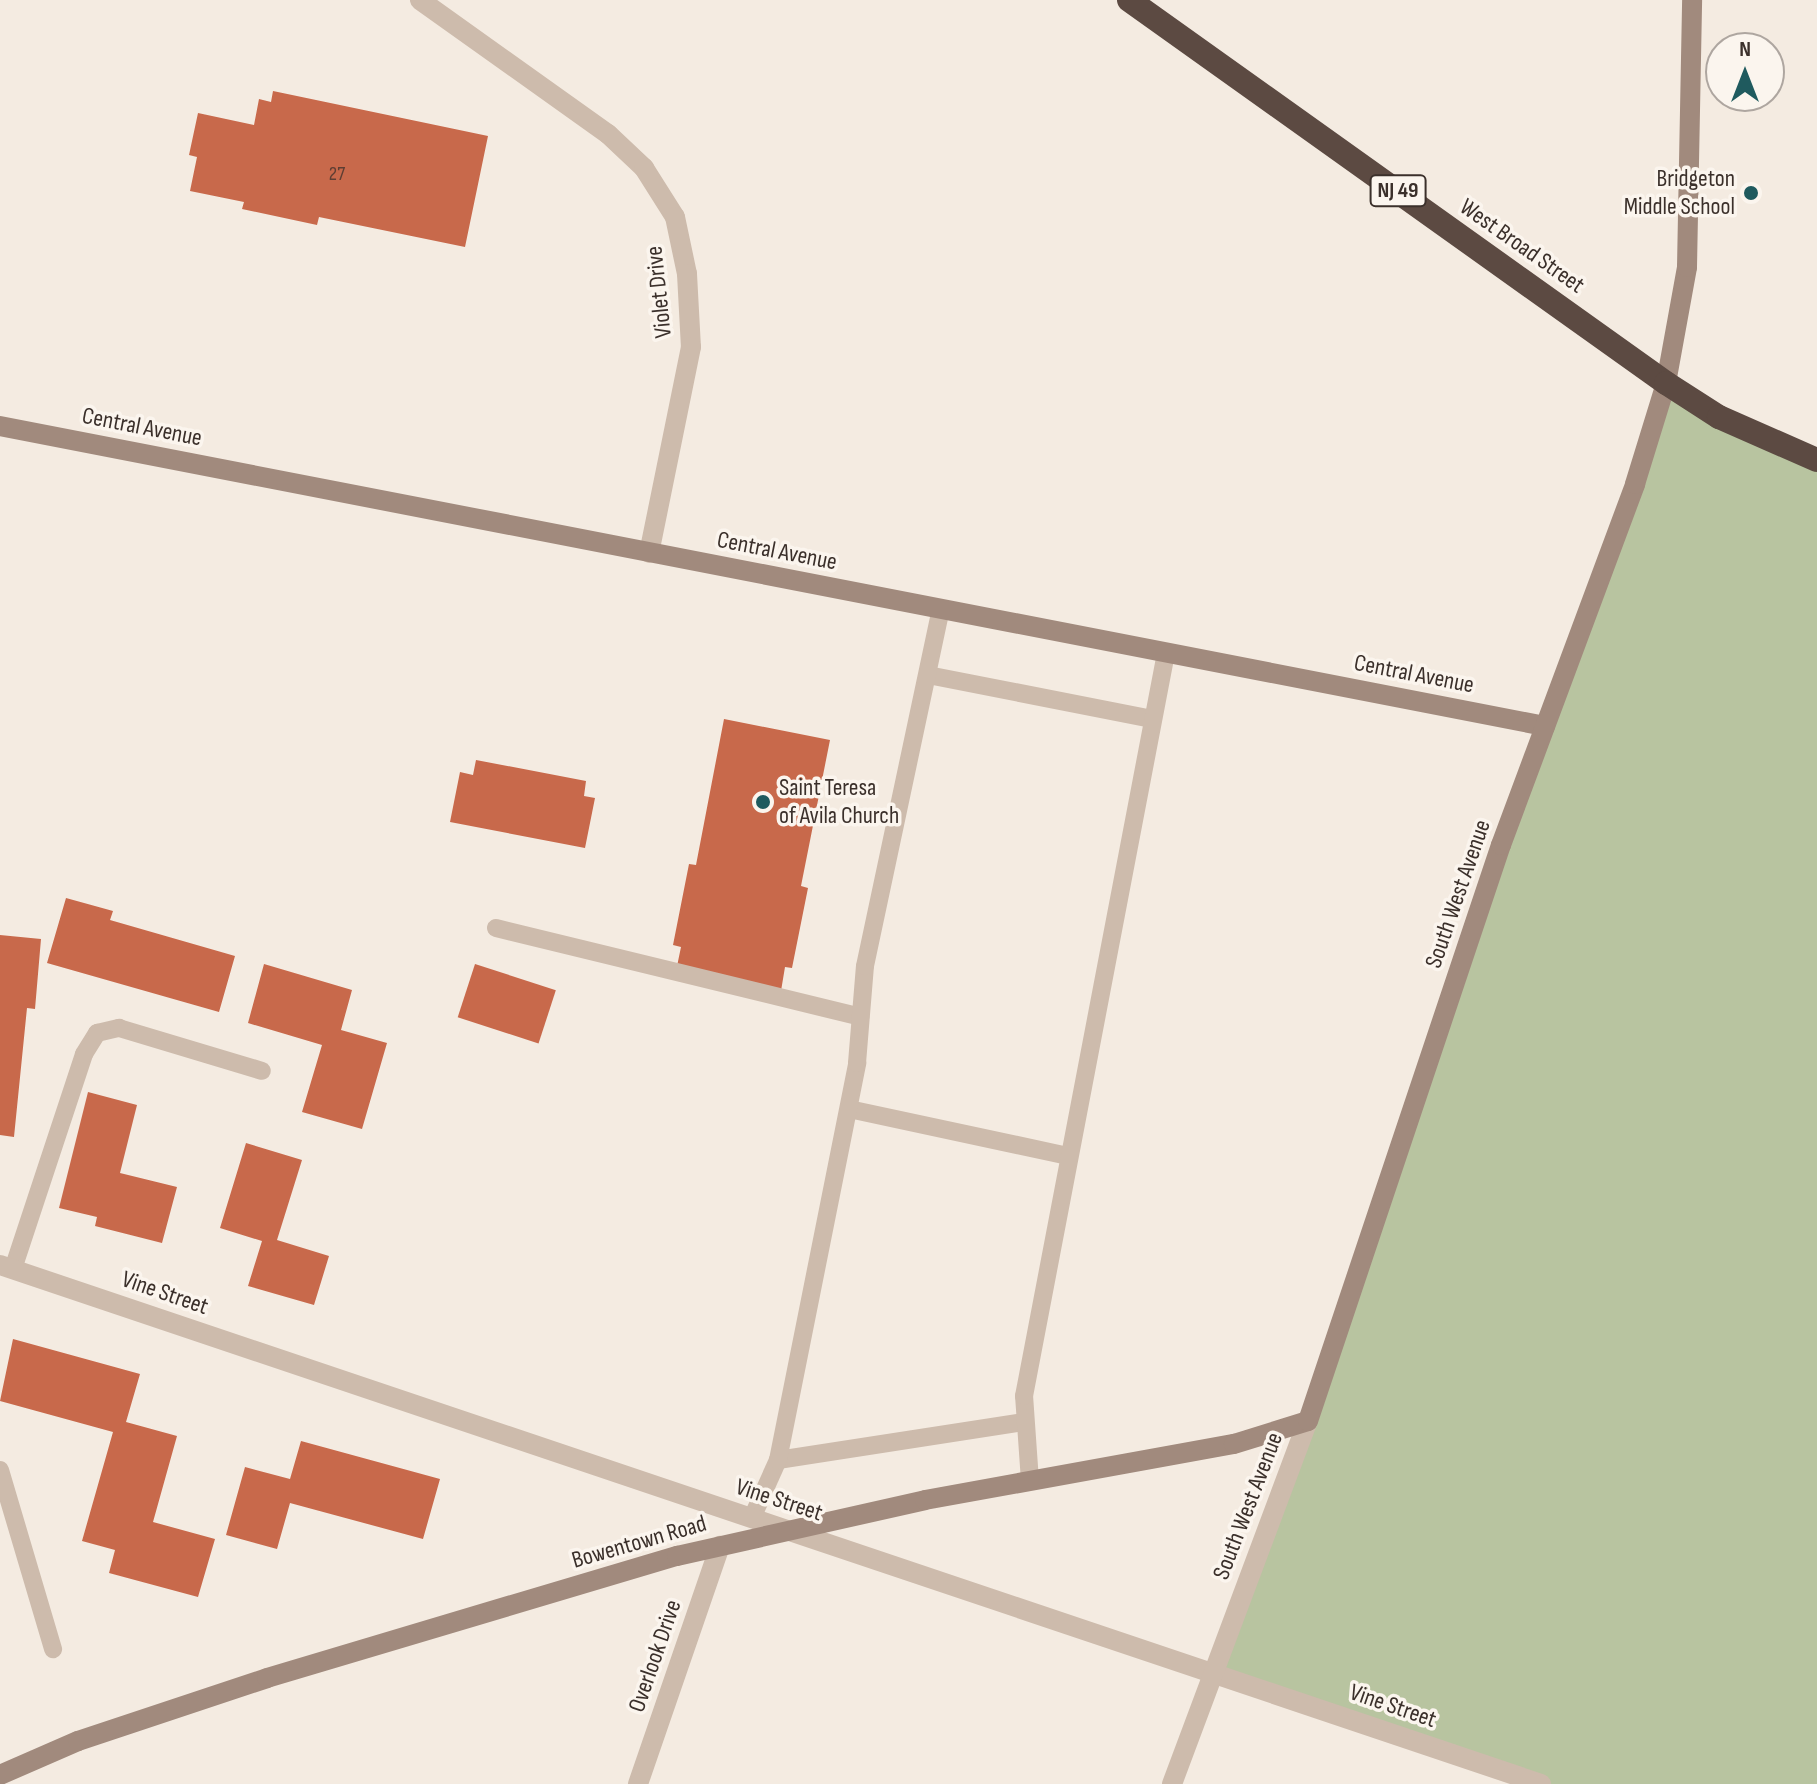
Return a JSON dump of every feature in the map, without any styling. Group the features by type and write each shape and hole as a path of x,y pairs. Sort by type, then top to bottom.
{"highway":[{"name":"West Broad Street","path":"1129,0 1666,383 1719,417 1817,460"}],"main road":[{"name":"South West Avenue","path":"1308,1421 1545,726 1635,484 1666,383 1687,267 1692,0"},
{"name":"Central Avenue","path":"0,426 1545,726"},
{"name":"Bowentown Road","path":"0,1775 78,1741 267,1678 720,1546 1030,1481 1234,1444 1308,1421"}],"street":[{"name":"Violet Drive","path":"420,0 608,134 644,168 675,217 687,274 691,347 649,553"},
{"name":"Vine Street","path":"7,1267 1541,1784"},
{"name":"South West Avenue","path":"1172,1784 1308,1421"},
{"name":"Overlook Drive","path":"638,1784 720,1546"}],"lane":[{"path":"752,1518 778,1460 849,1109 865,966 941,609"},
{"path":"1030,1481 1024,1396 1166,653"},
{"path":"928,675 1153,719"},
{"path":"496,928 860,1017"},
{"path":"7,1267 84,1054 97,1033 119,1028 262,1071"},
{"path":"849,1109 1068,1156"},
{"path":"778,1460 1024,1422"},
{"path":"0,1470 53,1649"}],"green space":[{"path":"1666,383 1817,460 1817,1784 1541,1784 1213,1673"}],"building":[{"path":"273,91 488,136 465,247 319,217 317,225 242,209 244,202 190,191 197,157 189,155 198,113 254,125 259,99 271,102"},
{"name":"Saint Teresa of Avila Church","path":"724,719 830,740 801,886 808,888 792,968 785,967 781,991 676,971 681,947 673,945 689,864 696,865"},
{"path":"476,760 586,781 584,796 595,798 585,848 450,822 460,772 473,775"},
{"path":"66,898 113,911 110,920 235,956 219,1012 47,963"},
{"path":"0,935 41,939 35,1009 27,1008 14,1137 0,1135"},
{"path":"264,964 352,990 341,1030 387,1043 362,1129 302,1112 322,1045 248,1023"},
{"path":"475,964 556,990 539,1044 458,1017"},
{"path":"88,1092 137,1105 120,1173 177,1187 162,1243 95,1226 97,1217 59,1208"},
{"path":"246,1143 302,1160 277,1240 329,1256 314,1305 248,1286 262,1241 220,1228"},
{"path":"13,1339 140,1374 126,1422 177,1436 153,1522 215,1539 198,1597 109,1573 115,1550 82,1541 113,1432 0,1401"},
{"path":"301,1441 440,1479 423,1539 290,1503 277,1549 226,1535 245,1467 290,1479"}],"place":[{"name":"Bridgeton Middle School","path":"1751,193"},
{"name":"Saint Teresa of Avila Church","path":"763,802"}]}
